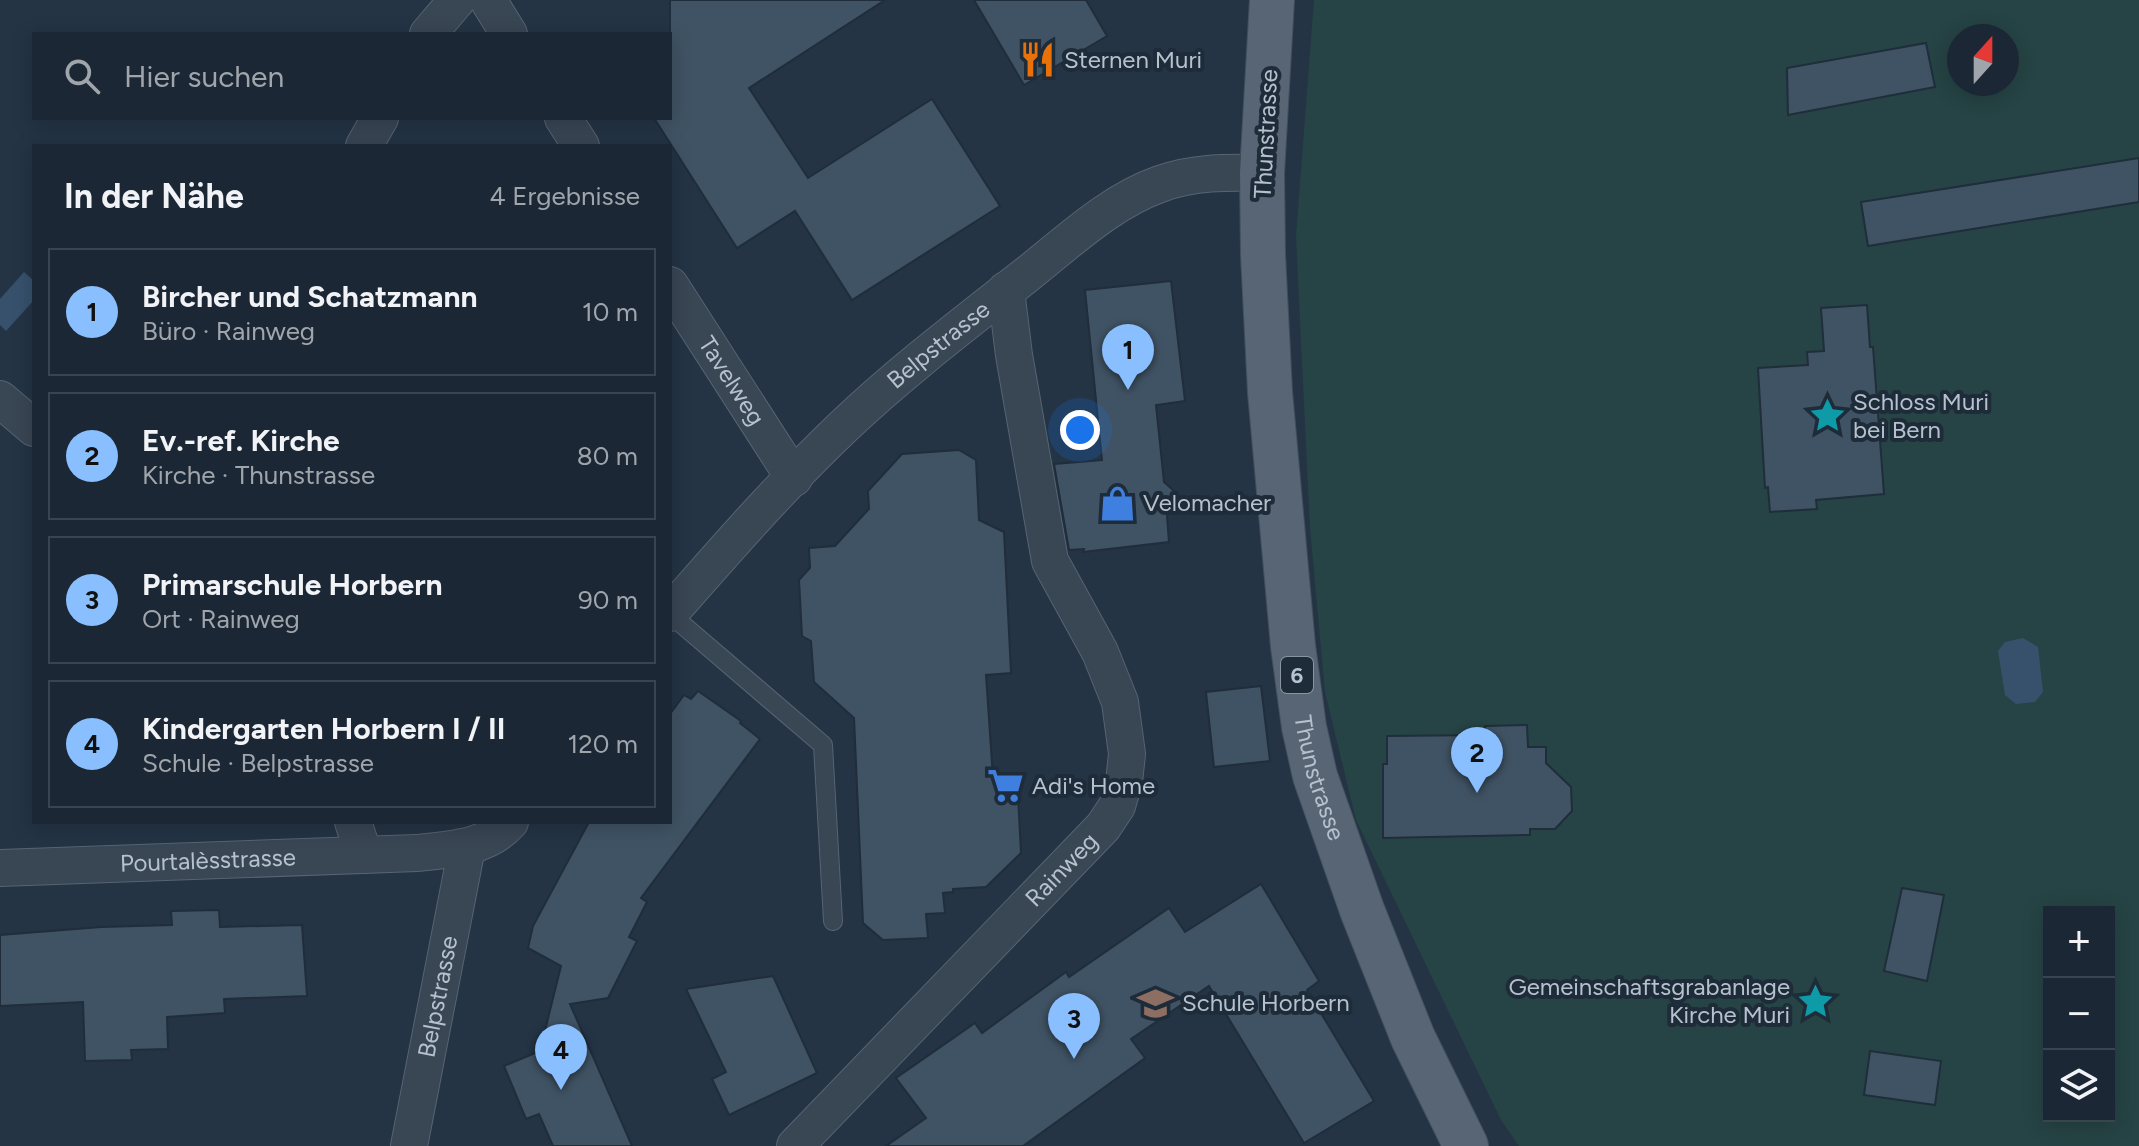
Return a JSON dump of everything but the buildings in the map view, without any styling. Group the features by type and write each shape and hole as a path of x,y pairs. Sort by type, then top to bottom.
{"main road":[{"name":"Thunstrasse","path":"1277,7 1262,173 1270,392 1293,646 1304,727 1315,776 1367,924 1455,1141"}],"street":[{"path":"430,32 457,0"},
{"path":"488,0 508,32"},
{"path":"365,144 379,120"},
{"path":"564,120 580,144"},
{"name":"Belpstrasse","path":"672,611 843,427 1006,290 1102,217 1135,195 1160,184 1216,172 1262,173"},
{"name":"Tavelweg","path":"672,288 794,478"},
{"name":"Rainweg","path":"795,1146 1103,827 1117,806 1124,782 1127,754 1120,702 1100,652 1050,561 1014,355 1006,290"},
{"path":"0,399 32,426"},
{"path":"467,847 480,843 508,824"},
{"name":"Pourtalèsstrasse","path":"0,868 359,838 417,853 467,847"},
{"name":"Belpstrasse","path":"409,1146 467,847"}],"lane":[{"path":"672,615 823,745 833,921"}],"green space":[{"path":"1314,0 2139,0 2139,1146 1519,1146 1501,1120 1356,820 1325,692 1310,528 1296,236"}],"water":[{"path":"24,272 32,279 32,302 6,331 0,325 0,299"},
{"path":"2023,638 2038,647 2043,692 2035,702 2016,704 2005,695 1998,651 2005,642"}],"place":[{"name":"Sternen Muri","path":"1038,60"},
{"name":"Bircher und Schatzmann","path":"1128,390"},
{"name":"Schloss Muri bei Bern","path":"1827,416"},
{"name":"Velomacher","path":"1117,503"},
{"name":"Adi's Home","path":"1006,786"},
{"name":"Ev.-ref. Kirche","path":"1477,793"},
{"name":"Gemeinschaftsgrabanlage Kirche Muri","path":"1816,1001"},
{"name":"Schule Horbern","path":"1156,1003"},
{"name":"Primarschule Horbern","path":"1074,1059"},
{"name":"Kindergarten Horbern I / II","path":"561,1090"}]}
